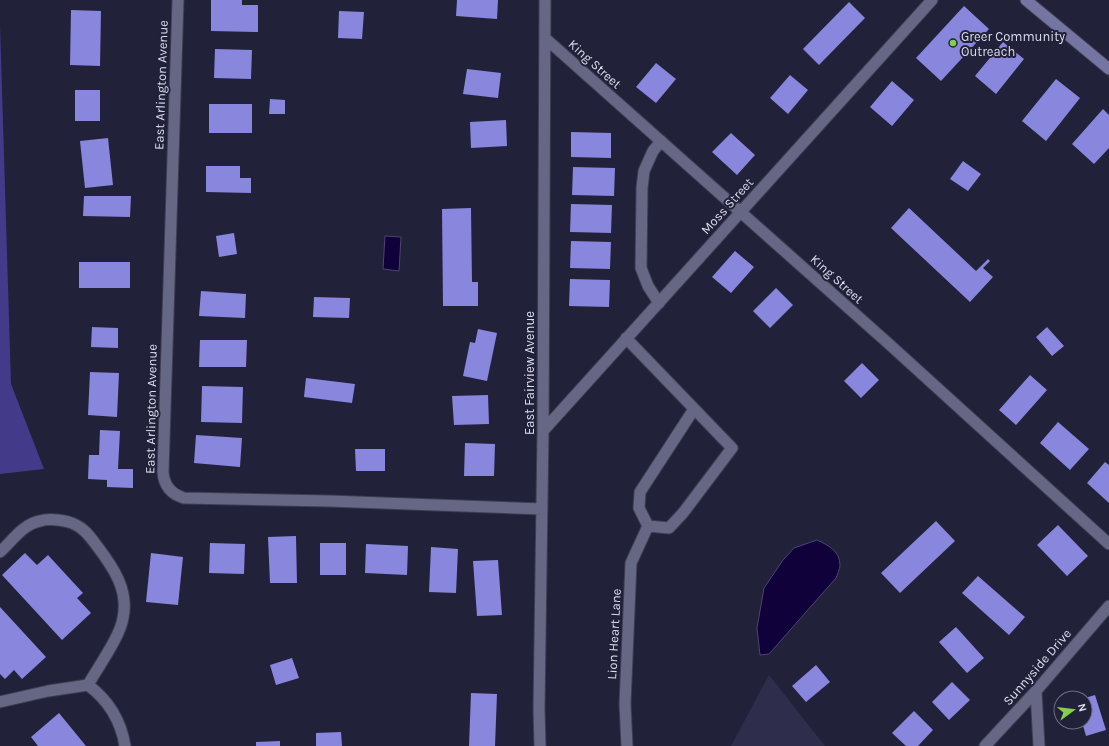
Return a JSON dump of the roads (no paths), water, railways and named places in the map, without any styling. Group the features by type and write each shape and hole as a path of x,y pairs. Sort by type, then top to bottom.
{"main road":[{"path":"1026,0 1109,69"}],"street":[{"name":"East Arlington Avenue","path":"178,0 163,472 163,479 166,486 177,496 184,498 329,501 542,510"},
{"name":"East Fairview Avenue","path":"540,746 539,709 543,431 545,0"},
{"name":"Moss Street","path":"543,431 932,0"},
{"name":"King Street","path":"545,38 889,344 1109,544"},
{"path":"659,302 643,278 641,268 642,188 644,171 653,151 660,141"},
{"path":"626,338 694,408 732,448 683,513 669,528 648,526 639,508 640,492 694,408"},
{"path":"0,552 20,531 30,524 41,520 64,521 76,525 86,532 108,560 119,579 123,592 125,605 123,618 119,630 88,685"},
{"name":"Lion Heart Lane","path":"626,746 625,704 632,563 648,526"},
{"name":"Sunnyside Drive","path":"985,746 1036,691 1109,606"},
{"path":"0,702 48,691 88,685 96,691 108,705 120,723 125,746"},
{"path":"1036,691 1039,746"}],"place":[{"name":"Greer Community Outreach","path":"953,43"}]}
